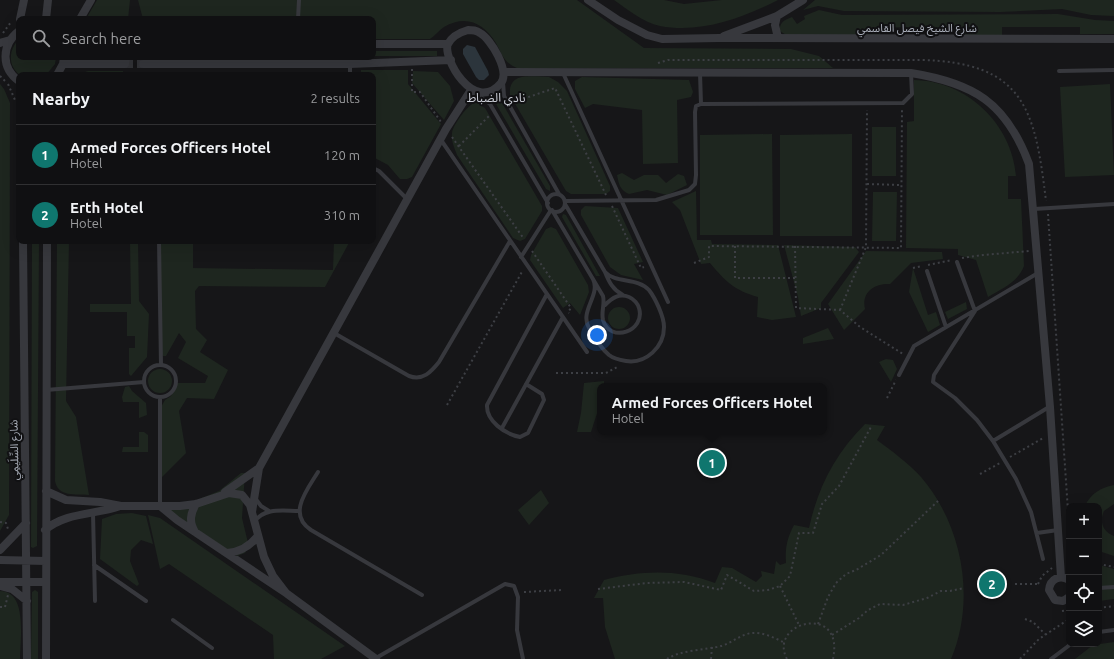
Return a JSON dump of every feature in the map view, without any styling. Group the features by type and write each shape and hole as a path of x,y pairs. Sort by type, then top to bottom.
{"street":[{"path":"19,16 24,0"},
{"path":"46,16 48,0"},
{"path":"82,16 90,0"},
{"name":"شارع الشيخ فيصل القاسمي","path":"588,0 618,20 647,35 662,39 1114,39"},
{"name":"شارع الشيخ فيصل القاسمي","path":"719,38 777,16 803,0"},
{"path":"777,16 775,25 778,38"},
{"path":"16,25 6,50 5,61 9,71 16,79"},
{"path":"376,44 448,44 460,33 474,30 481,33 498,56 504,75"},
{"path":"0,43 11,39 16,34"},
{"path":"448,44 448,53 451,60 462,79 473,91 483,93 496,87 504,75"},
{"path":"142,64 350,64 451,60"},
{"path":"58,72 64,61 126,61"},
{"path":"0,68 9,71"},
{"path":"504,75 563,73 911,72 947,79 976,93 998,110 1008,120 1026,158 1034,209 1052,432 1061,577"},
{"path":"252,512 259,468 446,129 473,91"},
{"name":"شارع السِّلَيمِي","path":"23,244 27,659"},
{"path":"46,659 47,244"},
{"path":"46,491 66,500 121,506 180,506 196,504 222,494 259,468"},
{"path":"222,494 235,493 242,495 250,505 257,537 268,567 286,593"},
{"path":"93,502 93,513"},
{"path":"195,532 192,527 191,515 196,504"},
{"path":"46,530 59,520 66,517 93,513 121,506"},
{"path":"160,506 195,532 286,593 376,659"},
{"path":"0,550 26,523"},
{"path":"227,553 247,547 257,537"},
{"path":"0,560 46,561"},
{"path":"1066,579 1061,577 1054,580 1050,584 1050,594 1055,600 1063,601 1066,600"},
{"path":"0,582 46,582"},
{"path":"0,586 12,589 27,601"}],"lane":[{"path":"298,16 299,0"},
{"path":"350,64 350,72"},
{"path":"1060,70 1114,70"},
{"path":"565,202 656,200 689,190 695,184 695,112 696,106 701,104 903,103 912,94 911,72"},
{"path":"563,73 668,302"},
{"path":"700,73 701,104"},
{"path":"473,91 490,104 603,296 605,305 603,318 609,329 617,333 626,333 634,329 639,322 641,313 638,305 632,298 616,291 609,283 605,272 504,96 504,75"},
{"path":"440,140 587,352"},
{"path":"376,170 407,199"},
{"path":"548,203 552,195 560,194"},
{"path":"552,210 557,212 562,210 565,202"},
{"path":"1034,209 1114,204"},
{"path":"521,256 552,210"},
{"path":"333,333 409,376 418,378 427,375 439,362 510,241"},
{"path":"159,244 161,365"},
{"path":"957,262 975,312"},
{"path":"593,279 595,289 586,314 587,324 609,355 625,361 638,361 654,352 664,331 663,321 651,294 645,287 637,283 614,278 605,272"},
{"path":"927,272 946,327"},
{"path":"899,375 914,346 975,312 1039,273"},
{"path":"526,384 542,394 544,398 528,433 523,437 517,437 489,418 487,405 547,294"},
{"path":"605,305 613,297 624,295"},
{"path":"975,312 933,380 934,384 955,398 977,420 1005,460 1032,512 1043,559"},
{"path":"502,428 563,317"},
{"path":"161,365 166,366 173,372 176,382 173,391 170,394 160,397 149,393 144,382 149,370 161,365"},
{"path":"46,390 144,382"},
{"path":"160,397 160,506"},
{"path":"993,441 1050,407"},
{"path":"318,472 302,498 299,511 301,520 307,527 422,595"},
{"path":"254,494 258,503 269,511"},
{"path":"254,523 260,515 269,511 299,511"},
{"path":"93,513 95,601"},
{"path":"1037,533 1058,530"},
{"path":"94,565 146,601"},
{"path":"376,659 505,584 514,586 517,593 517,630 523,659"},
{"path":"1102,588 1114,587"},
{"path":"173,620 212,648"},
{"path":"1102,632 1114,630"},
{"path":"1051,659 1067,647"}],"path":[{"path":"0,36 16,21"},
{"path":"655,68 663,60 938,60 978,67 1006,84 1026,108 1034,128 1042,167 1047,208 1067,503"},
{"path":"412,62 412,92 420,92 571,308 568,312 572,318"},
{"path":"0,76 12,89 16,100"},
{"path":"840,310 866,247 867,103"},
{"path":"694,263 709,258 709,246 901,248 903,103"},
{"path":"867,184 901,185"},
{"path":"735,246 735,278 796,278"},
{"path":"795,246 796,308 840,310 860,327 908,358"},
{"path":"913,268 983,255 1050,249"},
{"path":"446,405 527,265"},
{"path":"556,373 606,373 616,369 625,361"},
{"path":"887,398 899,375"},
{"path":"598,589 647,583 684,582 721,590 727,575 754,591 768,590 780,586 790,576 799,533 813,533 822,504 839,486 872,425"},
{"path":"980,474 1052,432"},
{"path":"818,624 828,597 836,583 846,574 856,570 881,554 938,502"},
{"path":"1102,565 1114,567"},
{"path":"1015,584 1050,584"},
{"path":"780,586 799,625"},
{"path":"832,635 859,618 868,610 880,604 903,604 927,598 941,591 964,588"},
{"path":"517,593 562,590"},
{"path":"0,607 5,607 8,595"},
{"path":"1102,608 1114,606"},
{"path":"1062,611 1066,610"},
{"path":"1025,619 1033,622 1045,634"},
{"path":"1020,659 1045,634 1066,621"},
{"path":"787,659 785,655 785,643 790,632 799,625 809,623 818,624 826,628 832,635 836,647 833,659"},
{"path":"667,659 712,648 734,641 744,635 753,633 771,636 785,643"},
{"path":"711,659 712,648"}],"shaded area":[{"path":"97,0 130,0 128,16 88,16"},
{"path":"138,0 577,0 644,48 791,49 819,56 833,68 517,68 506,61 496,43 486,30 467,21 452,23 444,27 430,39 376,39 376,16 142,16"},
{"path":"614,0 664,0 684,4 722,0 778,0 765,7 721,23 690,28 675,28 660,26 648,22"},
{"path":"815,0 1114,0 1114,16 1091,15 1062,9 1000,12 844,11 818,6 803,10"},
{"path":"819,10 842,15 1058,14 1095,20 1114,21 1114,34 1080,34 1080,27 1002,27 1002,35 958,35 958,28 880,27 880,36 786,35 780,31 780,25 787,19 792,17 797,24 805,19 804,16"},
{"path":"16,43 16,60 56,60 55,64 48,72 17,72 11,62 11,52"},
{"path":"467,45 475,47 488,71 489,75 484,80 479,80 476,77 463,54 463,49"},
{"path":"376,51 437,51 437,56 376,56"},
{"path":"361,70 408,70 408,84 441,124 412,177 400,179 388,165 376,159 376,72 361,72"},
{"path":"88,71 123,71 123,72 85,72"},
{"path":"413,71 438,72 450,86 454,101 444,120 412,83"},
{"path":"529,76 549,77 558,82 567,91 610,186 610,191 606,194 571,194 566,191 510,95 510,87 517,79"},
{"path":"582,77 689,80 693,92 691,97 677,100 678,163 643,164 642,110 593,104 585,108 575,89 575,81"},
{"path":"914,80 933,82 952,88 969,97 996,123 1006,139 1013,157 1016,176 1008,176 1008,199 1021,199 1024,266 1014,280 988,297 976,260 958,255 958,249 906,248 907,122 914,121"},
{"path":"0,84 4,89 10,103 9,515 0,531"},
{"path":"1110,84 1114,175 1065,177 1060,87"},
{"path":"497,100 501,101 550,186 550,191 546,189 496,104"},
{"path":"476,102 485,108 542,206 542,211 525,239 520,241 513,238 457,155 453,144 452,133 455,125 461,115"},
{"path":"872,127 896,127 896,176 872,176"},
{"path":"772,134 773,235 700,235 700,135"},
{"path":"852,134 852,236 780,236 780,135"},
{"path":"622,173 634,180 644,175 658,175 666,183 678,174 684,176 687,185 667,195 647,190 629,194 622,189 619,184 617,175"},
{"path":"696,191 697,240 711,240 712,244 778,245 796,317 772,320 757,317 758,297 736,288 710,263 701,264 680,210 672,202"},
{"path":"873,192 897,192 896,241 872,241"},
{"path":"585,206 618,208 643,262 634,264 643,280 621,275 610,267 581,215 581,210"},
{"path":"563,214 566,215 600,276 596,276 562,217"},
{"path":"551,227 556,229 588,285 589,292 580,315 570,303 563,308 530,260 531,255 546,229"},
{"path":"32,244 39,244 37,546 33,548 31,547"},
{"path":"57,244 69,244 66,401 76,417 89,495 68,494 63,492 57,486 55,481"},
{"path":"130,244 138,244 139,301 149,314 147,357 131,376 129,374 129,348 135,348 135,336 127,336 127,312 90,312 90,304 131,304"},
{"path":"160,244 193,244 193,268 333,270 334,244 348,244 325,287 199,286 195,291 196,329 207,340 200,352 228,370 214,399 187,398 179,411 186,453 162,477 161,407 165,400 171,396 177,383 205,383 208,376 178,358 186,342 179,333 166,356 163,356 160,351"},
{"path":"784,245 855,247 859,252 821,303 821,308 801,316 798,297"},
{"path":"866,251 942,252 943,259 911,263 890,284 874,287 867,293 864,303 865,309 844,330 828,304"},
{"path":"913,268 928,315 936,312 940,325 928,332 909,292"},
{"path":"966,302 967,309 948,319 945,312"},
{"path":"619,307 627,310 630,318 627,326 619,329 611,326 608,318 611,310"},
{"path":"828,328 834,339 803,344 803,338"},
{"path":"886,359 893,360 897,369 891,382 879,362"},
{"path":"160,369 169,372 172,381 169,390 160,393 151,390 148,381 151,372"},
{"path":"604,381 604,383 597,383 597,413 591,432 577,432 581,413 584,383"},
{"path":"129,386 132,391 146,403 147,415 139,418 139,402 123,402 122,397 125,387"},
{"path":"865,424 885,426 877,440 921,477 935,496 947,518 956,541 964,588 963,613 959,636 951,659 615,659 605,627 603,598 594,598 604,580 632,574 660,572 687,575 715,583 722,567 732,568 756,582 762,576 761,571 774,574 776,561 780,565 786,563 787,543 794,525 809,528 817,499 836,459 854,435"},
{"path":"139,432 144,432 148,435 148,452 122,452 123,447 139,447"},
{"path":"241,473 245,473 242,518 249,547 245,553 237,556 169,511 172,505 194,501 219,491"},
{"path":"1114,485 1114,504 1104,511 1102,519 1102,503 1086,503 1093,495 1105,487"},
{"path":"541,490 549,503 529,525 518,510"},
{"path":"132,513 146,516 153,544 141,540 131,550 130,561 139,584 137,586 100,559 102,519 116,514"},
{"path":"148,515 160,518 345,646 321,659 274,659 273,635 169,564 160,569"},
{"path":"1102,523 1107,532 1114,536 1114,556 1102,552"},
{"path":"1102,566 1114,569 1114,599 1102,601"},
{"path":"35,590 38,592 38,659 31,659 32,592"},
{"path":"0,591 9,593 15,599 19,608 21,629 20,659 0,659"},
{"path":"1114,642 1114,659 1075,659 1090,647 1102,647 1102,644"}],"tunnel":[{"path":"125,64 143,64"}],"place":[{"name":"Armed Forces Officers Hotel","path":"712,463"},
{"name":"Erth Hotel","path":"992,584"}],"district":[{"name":"نادي الضباط","path":"496,97"}]}
